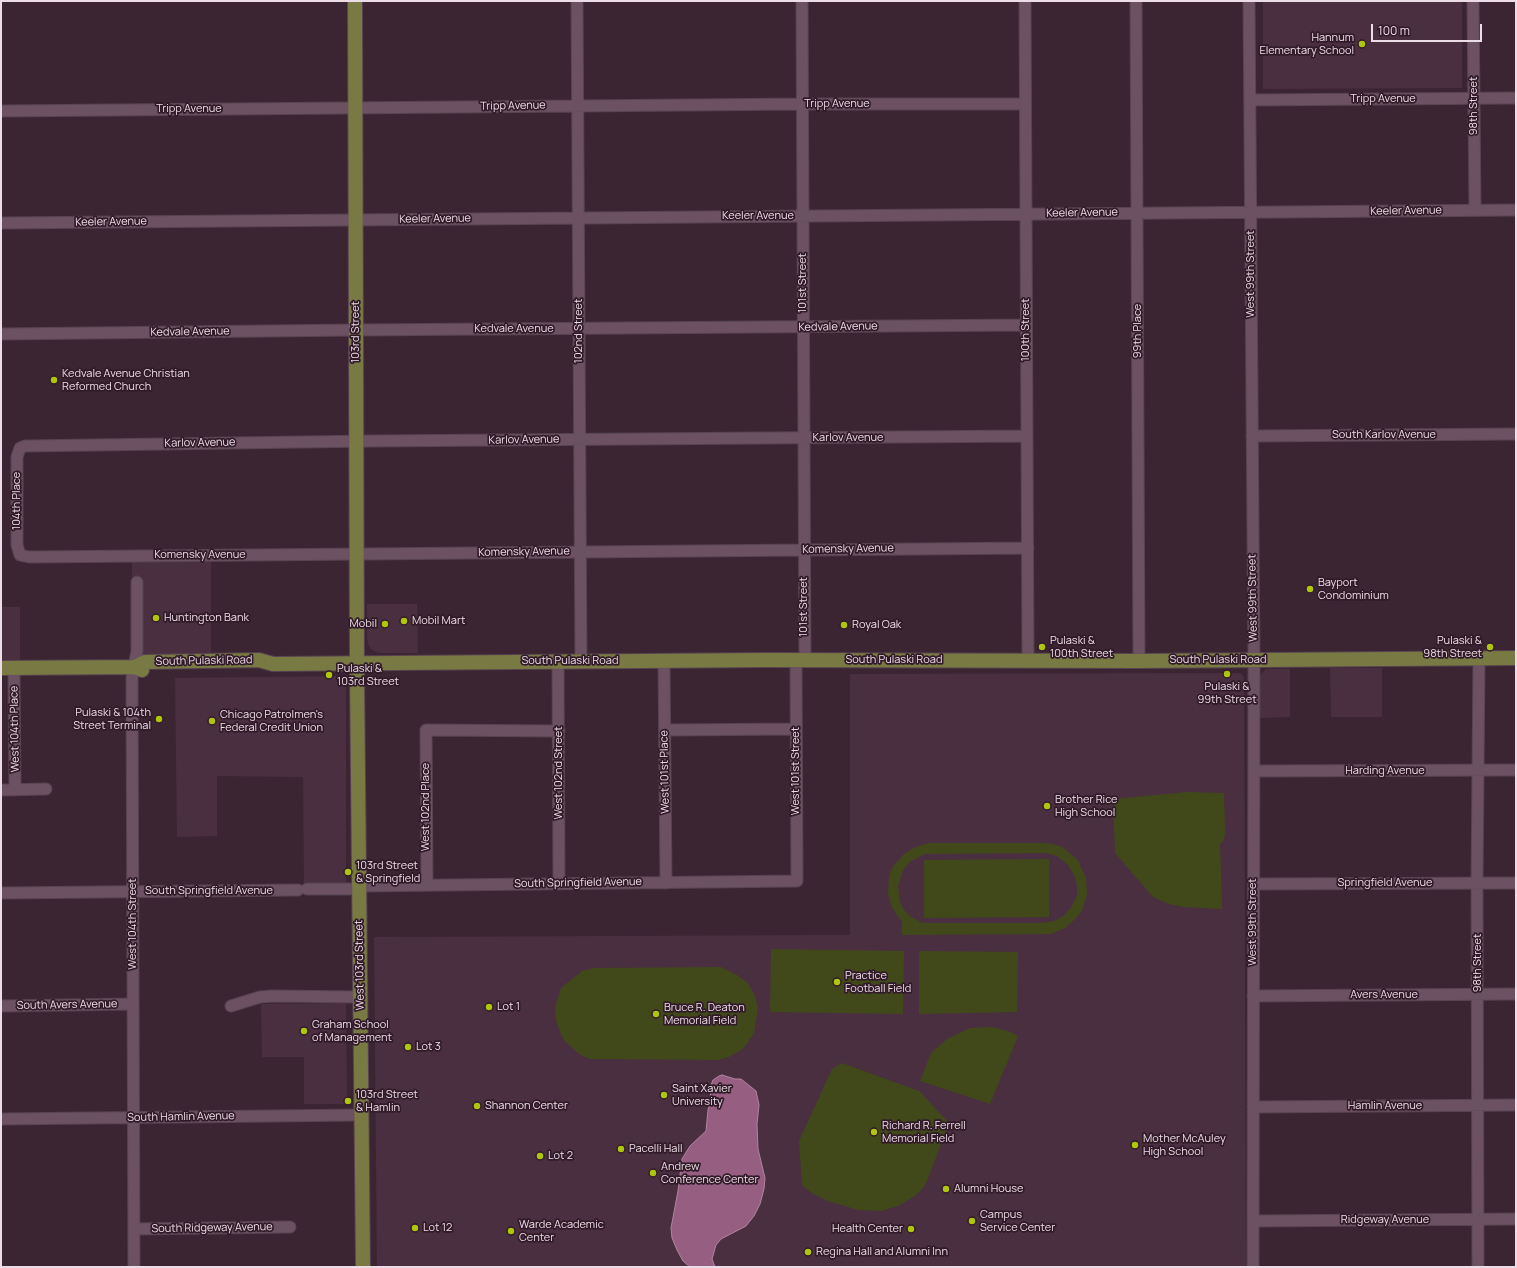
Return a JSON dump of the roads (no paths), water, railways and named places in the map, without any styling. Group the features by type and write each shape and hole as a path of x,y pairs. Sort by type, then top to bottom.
{"main road":[{"name":"103rd Street","path":"355,1 357,663"},
{"name":"South Pulaski Road","path":"8,668 135,667 145,662 161,661 259,660 273,664 581,661 1139,661 1516,658"},
{"name":"West 103rd Street","path":"357,663 363,1267"}],"street":[{"name":"102nd Street","path":"577,1 581,661"},
{"name":"101st Street","path":"800,660 804,550 802,1"},
{"name":"100th Street","path":"1024,1 1028,660"},
{"name":"99th Place","path":"1136,1 1139,661"},
{"name":"West 99th Street","path":"1249,1 1254,660 1253,1267"},
{"name":"98th Street","path":"1473,1 1475,210"},
{"name":"Tripp Avenue","path":"1250,100 1516,98"},
{"name":"Tripp Avenue","path":"1,111 577,105 1025,104"},
{"name":"Keeler Avenue","path":"1,223 1516,210"},
{"name":"Kedvale Avenue","path":"1,334 1026,325"},
{"name":"South Karlov Avenue","path":"1252,436 1516,434"},
{"name":"Karlov Avenue","path":"20,448 30,446 579,439 1027,436"},
{"name":"104th Place","path":"20,448 17,457 17,546 20,555"},
{"name":"Komensky Avenue","path":"20,555 36,557 1028,548"},
{"name":"West 104th Street","path":"134,1267 132,678 138,651 137,582"},
{"name":"98th Street","path":"1478,1267 1477,883 1479,658"},
{"name":"West 101st Street","path":"797,881 796,728 800,660"},
{"name":"West 101st Place","path":"664,661 666,882"},
{"name":"West 102nd Street","path":"558,662 559,884"},
{"name":"West 104th Place","path":"8,668 15,790"},
{"path":"664,730 796,728"},
{"name":"West 102nd Place","path":"427,885 426,730 559,730"},
{"name":"Harding Avenue","path":"1254,771 1516,770"},
{"path":"1,790 46,789"},
{"name":"South Springfield Avenue","path":"1,893 302,890 427,885 797,881"},
{"name":"Springfield Avenue","path":"1254,884 1516,883"},
{"name":"Avers Avenue","path":"1253,996 1516,994"},
{"path":"231,1006 260,997 273,996 360,997"},
{"name":"South Avers Avenue","path":"1,1006 133,1004"},
{"name":"Hamlin Avenue","path":"1253,1107 1516,1105"},
{"name":"South Hamlin Avenue","path":"1,1119 362,1115"},
{"name":"Ridgeway Avenue","path":"1253,1221 1516,1219"},
{"name":"South Ridgeway Avenue","path":"134,1229 290,1227"}],"place":[{"name":"Hannum Elementary School","path":"1362,44"},
{"name":"Kedvale Avenue Christian Reformed Church","path":"54,380"},
{"name":"Bayport Condominium","path":"1310,589"},
{"name":"Huntington Bank","path":"156,618"},
{"name":"Mobil Mart","path":"404,621"},
{"name":"Mobil","path":"385,624"},
{"name":"Royal Oak","path":"844,625"},
{"name":"Pulaski & 100th Street","path":"1042,647"},
{"name":"Pulaski & 98th Street","path":"1490,647"},
{"name":"Pulaski & 99th Street","path":"1227,674"},
{"name":"Pulaski & 103rd Street","path":"329,675"},
{"name":"Pulaski & 104th Street Terminal","path":"159,719"},
{"name":"Chicago Patrolmen's Federal Credit Union","path":"212,721"},
{"name":"Brother Rice High School","path":"1047,806"},
{"name":"103rd Street & Springfield","path":"348,872"},
{"name":"Practice Football Field","path":"837,982"},
{"name":"Lot 1","path":"489,1007"},
{"name":"Bruce R. Deaton Memorial Field","path":"656,1014"},
{"name":"Graham School of Management","path":"304,1031"},
{"name":"Lot 3","path":"408,1047"},
{"name":"Saint Xavier University","path":"664,1095"},
{"name":"103rd Street & Hamlin","path":"348,1101"},
{"name":"Shannon Center","path":"477,1106"},
{"name":"Richard R. Ferrell Memorial Field","path":"874,1132"},
{"name":"Mother McAuley High School","path":"1135,1145"},
{"name":"Pacelli Hall","path":"621,1149"},
{"name":"Lot 2","path":"540,1156"},
{"name":"Andrew Conference Center","path":"653,1173"},
{"name":"Alumni House","path":"946,1189"},
{"name":"Campus Service Center","path":"972,1221"},
{"name":"Lot 12","path":"415,1228"},
{"name":"Health Center","path":"911,1229"},
{"name":"Warde Academic Center","path":"511,1231"},
{"name":"Regina Hall and Alumni Inn","path":"808,1252"}]}
